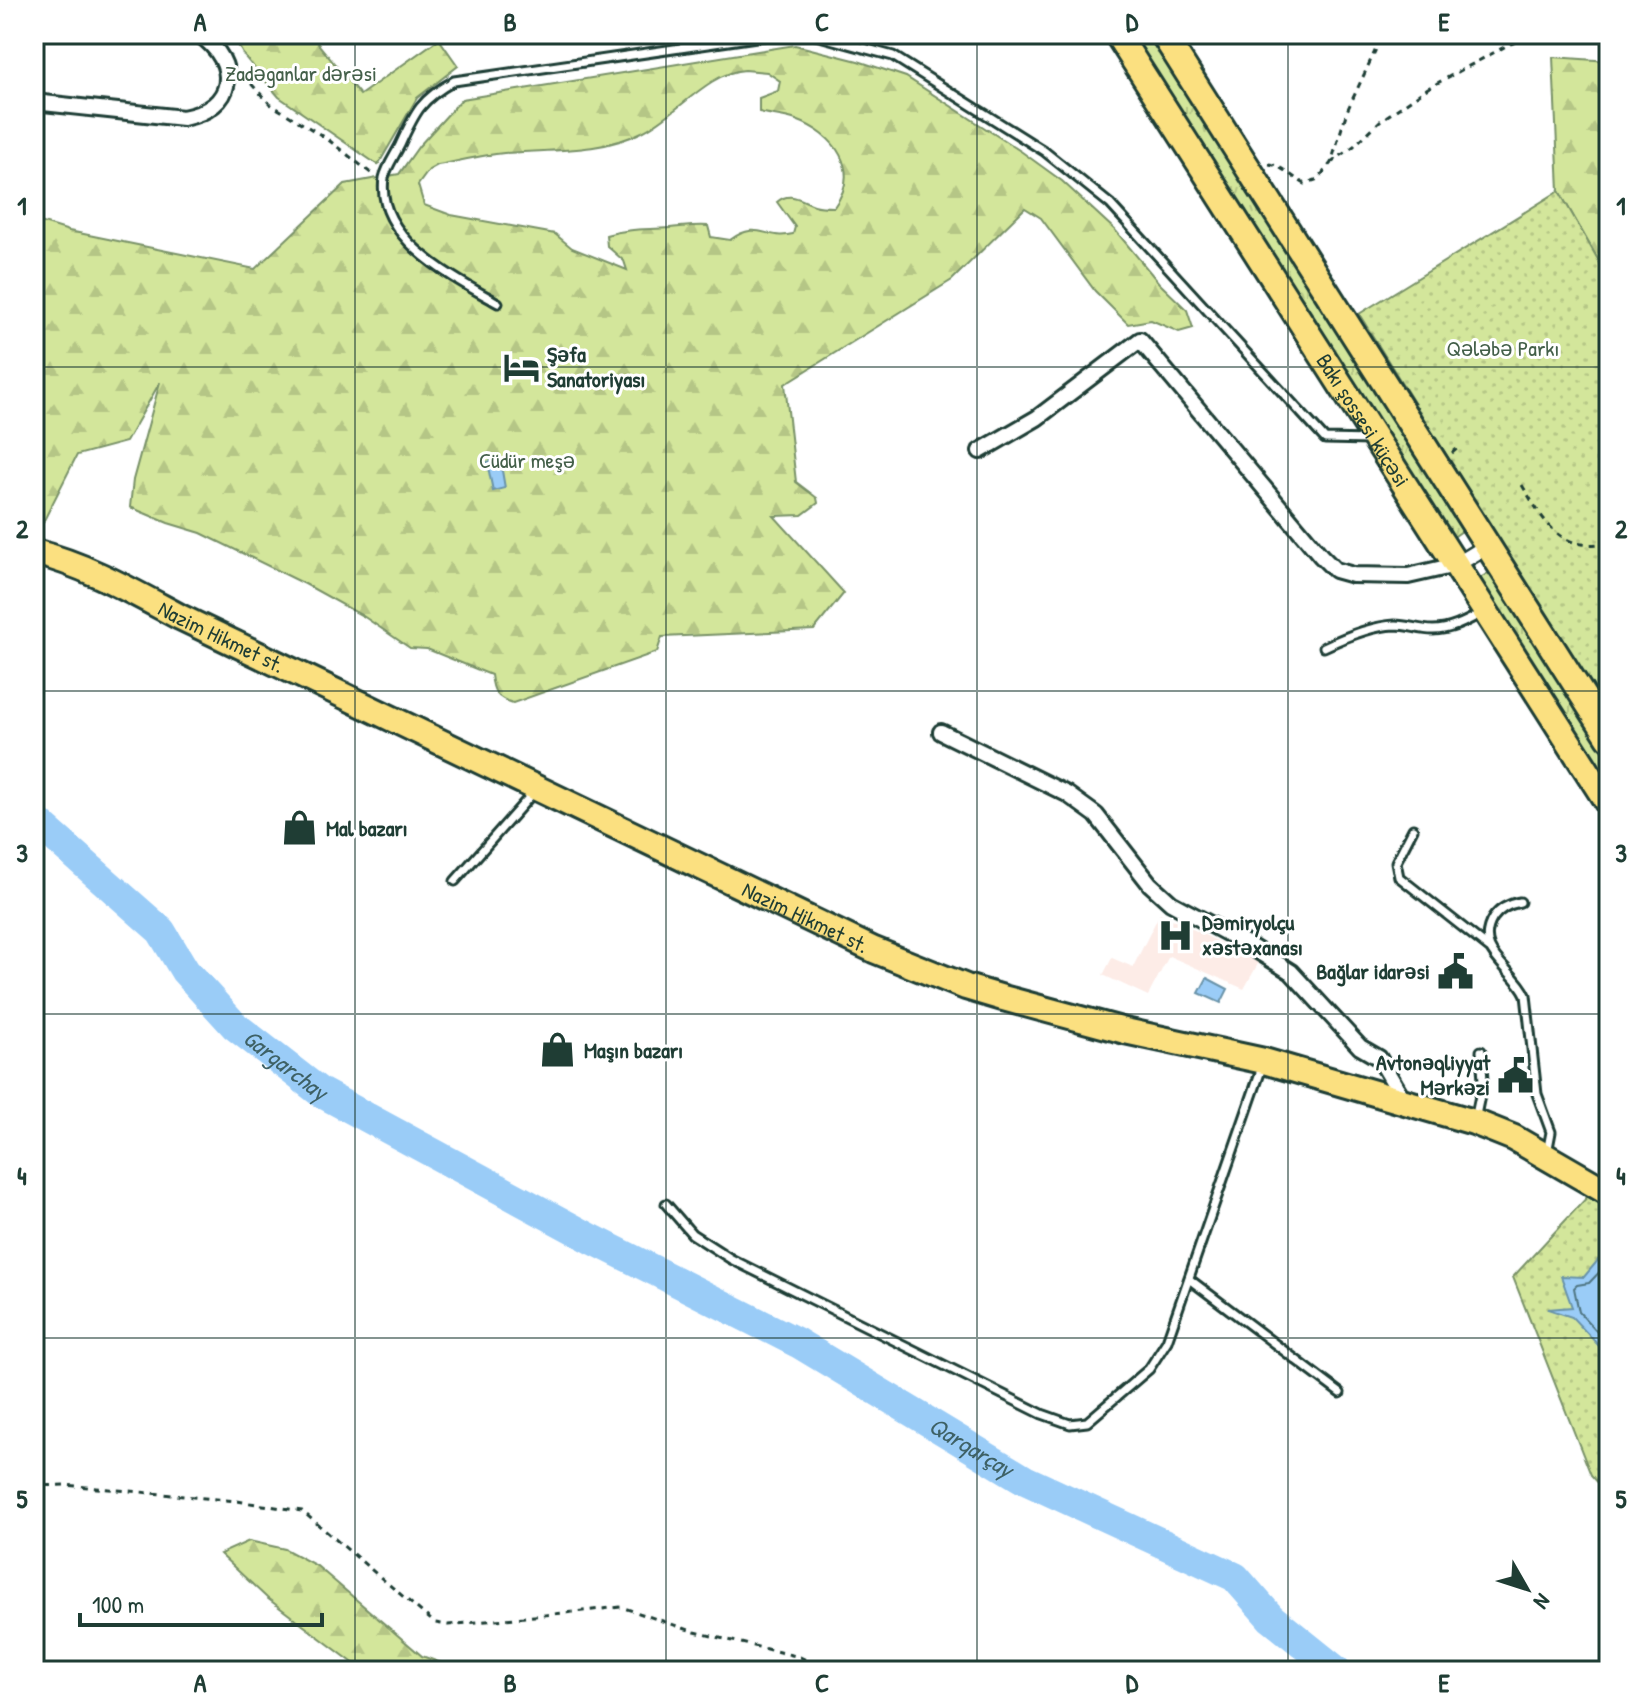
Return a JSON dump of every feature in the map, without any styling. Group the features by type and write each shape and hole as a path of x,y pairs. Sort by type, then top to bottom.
{"main road":[{"name":"Bakı şossesi küçəsi","path":"1117,34 1608,803"},
{"name":"Bakı şossesi küçəsi","path":"1163,34 1609,737"},
{"name":"Nazim Hikmet st.","path":"34,552 103,576 194,624 874,950 966,987 1125,1031 1264,1061 1474,1122 1547,1155 1609,1193"}],"street":[{"path":"34,102 183,118 202,114 219,102 229,76 225,59 213,44 199,34"},
{"path":"980,451 1037,418 1140,340 1335,570 1353,575 1408,576 1456,565 1487,546"},
{"path":"941,732 1067,794 1096,815 1150,884 1171,903 1291,972 1360,1047 1379,1058 1406,1103"}],"lane":[{"path":"498,303 440,271 421,255 397,227 385,204 384,177 417,108 433,93 454,81 777,34"},
{"path":"812,34 893,56 1044,151 1110,204 1325,439 1376,440"},
{"path":"1324,647 1382,627 1397,625 1434,630 1457,625 1485,611"},
{"path":"455,881 537,788"},
{"path":"1413,829 1396,862 1399,877 1489,948 1518,980 1526,995 1537,1094 1551,1132 1547,1155"},
{"path":"1489,948 1491,922 1503,908 1520,902"},
{"path":"1474,1122 1483,1081 1481,1051"},
{"path":"666,1204 692,1234 731,1259 1042,1414 1070,1424 1087,1422 1149,1369 1167,1341 1264,1061"},
{"path":"1189,1279 1340,1393"}],"path":[{"path":"1331,163 1347,111 1383,34"},
{"path":"1244,163 1276,165 1305,184 1318,179 1331,163 1380,121 1428,88 1508,45 1536,34"},
{"path":"225,59 270,104 326,138 373,174 384,177"},
{"path":"1452,453 1458,448"},
{"path":"1522,485 1545,523 1567,541 1589,545 1609,542"},
{"path":"34,1486 65,1485 302,1511 435,1623 458,1626 621,1607 695,1632 800,1657 828,1671"}],"shaded area":[{"name":"Dəmiryolçu xəstəxanası","path":"1160,913 1259,962 1244,989 1169,956 1148,996 1103,975 1112,958 1133,967"}],"green space":[{"name":"Zadəganlar dərəsi","path":"232,34 310,34 360,95 439,39 458,66 417,98 378,165 279,97 244,56"},
{"path":"1129,34 1148,34 1462,531 1449,540"},
{"name":"Cüdür meşə","path":"795,45 858,61 906,77 1062,181 1115,230 1159,283 1187,310 1193,328 1179,332 1151,320 1128,324 1095,291 1041,218 1025,208 952,280 785,384 796,482 817,498 818,503 802,515 774,516 844,593 814,630 662,637 657,652 513,703 496,694 491,675 427,649 410,648 363,616 305,584 201,533 130,507 133,480 160,382 126,442 77,455 34,540 34,220 69,231 255,269 345,184 399,174 419,146 462,99","holes":["745,70 767,72 780,81 778,91 759,98 759,112 810,126 833,144 845,167 842,193 834,207 816,206 791,197 777,202 795,227 793,234 748,231 730,240 711,237 708,226 698,226 630,230 606,235 607,246 624,261 627,270 572,248 555,234 451,215 424,205 418,185 429,170 438,165 496,154 609,144 655,125 718,78"]},
{"path":"1553,57 1609,61 1609,279 1559,191"},
{"name":"Qələbə Parkı","path":"1559,191 1609,279 1609,717 1359,314"},
{"path":"1490,572 1609,761 1598,770 1478,579"},
{"path":"1590,1194 1609,1205 1609,1495 1591,1475 1513,1277"},
{"path":"249,1541 285,1549 317,1566 422,1656 463,1671 364,1671 267,1598 220,1554"}],"water":[{"path":"500,459 505,488 493,491 487,462"},
{"path":"1207,978 1228,989 1221,1003 1199,993"},
{"path":"1604,1253 1609,1256 1609,1338 1600,1347 1572,1317 1548,1309 1572,1307 1561,1276 1584,1277"}],"waterway":[{"name":"Qarqarçay","path":"34,819 161,931 185,971 235,1026 320,1092 592,1239 798,1343 1025,1480 1235,1577 1271,1618 1337,1671"}],"place":[{"name":"Şəfa Sanatoriyası","path":"521,367"},
{"name":"Mal bazarı","path":"300,828"},
{"name":"Dəmiryolçu xəstəxanası","path":"1176,935"},
{"name":"Bağlar idarəsi","path":"1456,971"},
{"name":"Maşın bazarı","path":"558,1050"},
{"name":"Avtonəqliyyat Mərkəzi","path":"1516,1075"}],"water label":[{"name":"Gargarchay","path":"286,1064"}]}
